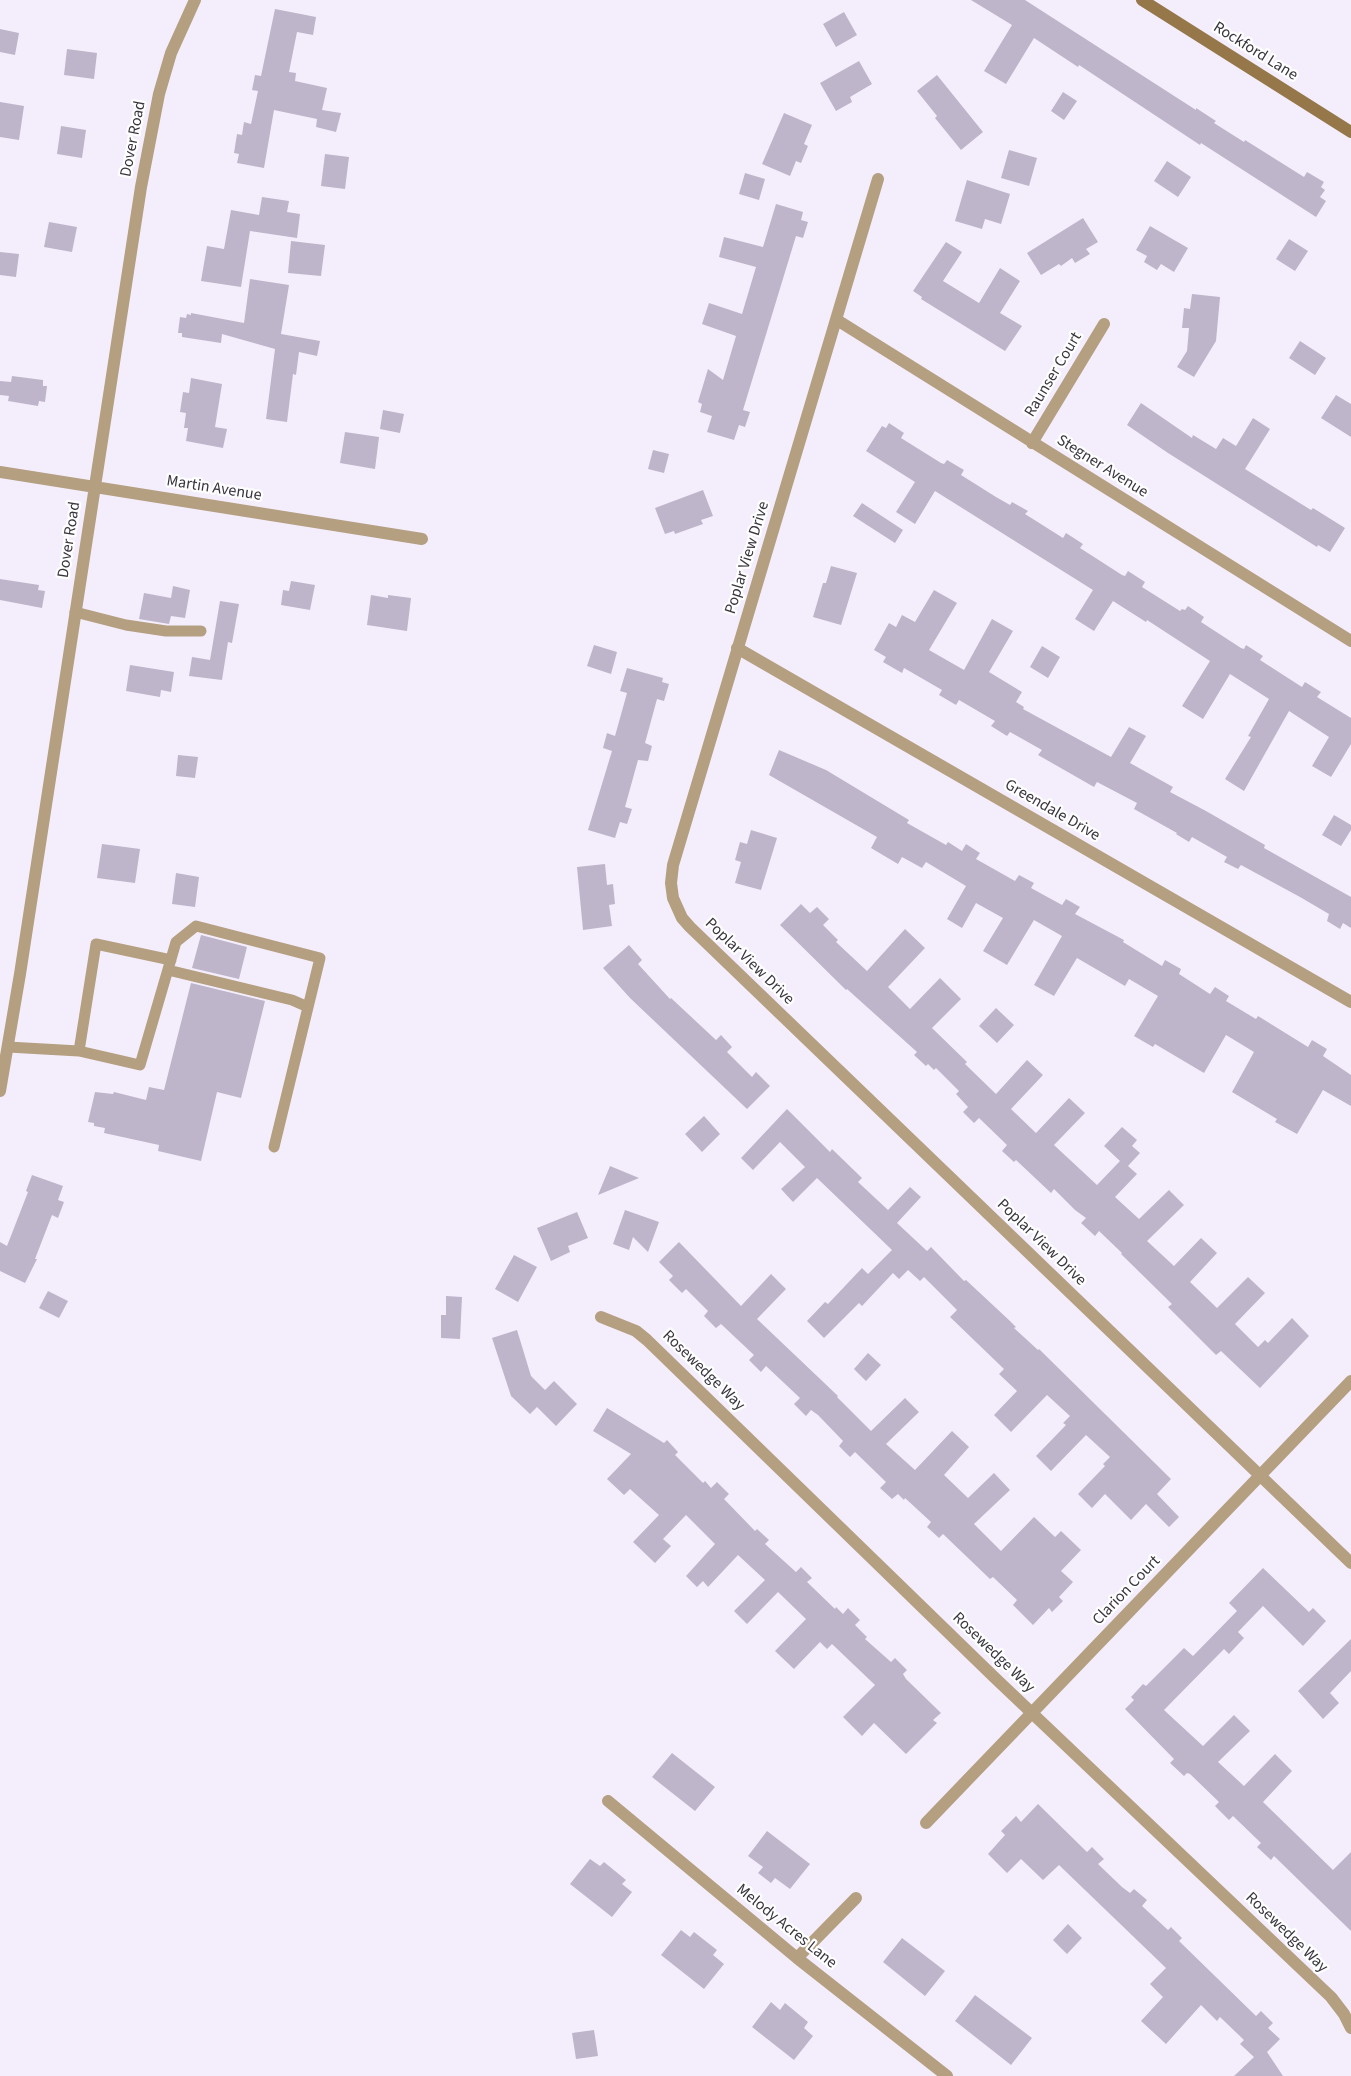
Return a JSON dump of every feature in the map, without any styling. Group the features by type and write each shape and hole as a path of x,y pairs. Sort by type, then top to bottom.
{"main road":[{"name":"Rockford Lane","path":"1142,0 1351,132"}],"street":[{"name":"Dover Road","path":"0,1091 141,186 159,94 171,53 195,0"},
{"name":"Poplar View Drive","path":"878,178 673,865 671,882 673,898 682,918 758,994 1351,1563"},
{"name":"Stegner Avenue","path":"837,320 1351,641"},
{"name":"Raunser Court","path":"1032,443 1104,324"},
{"name":"Martin Avenue","path":"0,472 422,540"},
{"name":"Greendale Drive","path":"737,648 1351,1002"},
{"name":"Rosewedge Way","path":"601,1317 636,1331 647,1340 1330,1997 1344,2014 1351,2028"},
{"name":"Clarion Court","path":"926,1823 1351,1381"},
{"name":"Melody Acres Lane","path":"608,1800 797,1958 946,2076"},
{"path":"797,1958 856,1898"}],"lane":[{"path":"75,612 126,625 166,631 201,631"},
{"path":"8,1047 79,1052 140,1065 176,942 196,926 320,958 274,1147"},
{"path":"79,1052 96,944 292,1000 308,1007"}],"building":[{"path":"971,0 1025,0 1196,110 1196,108 1216,121 1214,123 1244,142 1245,140 1304,177 1307,172 1324,182 1321,187 1325,190 1320,197 1326,201 1316,217 1034,38 1006,84 984,71 1012,25"},
{"path":"275,9 316,17 313,35 297,32 289,72 296,73 295,81 327,88 322,110 341,113 336,132 316,127 317,119 274,110 264,168 237,163 239,154 234,153 237,134 242,135 244,122 251,124 258,91 252,90 255,75 261,76"},
{"path":"844,12 857,35 836,47 823,24"},
{"path":"0,29 19,33 15,55 0,52"},
{"path":"67,49 97,53 94,79 64,75"},
{"path":"859,61 872,84 850,97 852,102 836,111 820,83"},
{"path":"937,75 983,132 961,150 935,118 937,116 917,91"},
{"path":"1063,92 1077,101 1064,120 1051,111"},
{"path":"0,102 24,106 19,140 0,137"},
{"path":"784,113 812,125 804,144 808,146 801,163 796,161 790,176 762,164"},
{"path":"61,126 86,130 82,158 57,154"},
{"path":"1009,150 1037,158 1029,186 1001,178"},
{"path":"325,154 349,157 345,189 321,186"},
{"path":"1167,161 1191,177 1178,197 1154,181"},
{"path":"745,173 765,179 759,200 739,194"},
{"path":"967,180 1010,194 1001,224 985,219 982,229 955,221"},
{"path":"262,197 289,201 287,212 300,214 297,238 250,231 241,287 201,281 207,246 224,249 231,210 259,215"},
{"path":"776,204 803,212 801,220 808,222 803,238 796,236 743,410 750,412 745,427 739,425 734,440 707,432 712,416 700,412 702,404 698,402 708,369 723,380 736,336 702,324 709,303 742,314 756,267 719,257 724,237 763,247"},
{"path":"1083,218 1098,242 1086,249 1090,254 1075,263 1072,258 1061,266 1059,264 1041,275 1027,253"},
{"path":"49,222 77,227 72,252 44,247"},
{"path":"1150,226 1188,248 1174,272 1161,264 1157,270 1144,262 1147,256 1136,250"},
{"path":"1289,239 1308,251 1295,271 1276,259"},
{"path":"291,241 325,245 321,276 288,273"},
{"path":"946,242 962,252 943,281 979,303 1000,268 1020,281 1000,313 1022,326 1005,351 921,299 922,297 913,291"},
{"path":"0,252 19,254 16,277 0,275"},
{"path":"250,279 289,285 281,334 320,341 317,356 299,352 296,375 293,374 287,422 266,419 275,349 222,334 221,343 182,337 182,333 178,333 180,317 186,318 187,314 191,315 191,313 244,323"},
{"path":"1192,294 1220,297 1216,341 1194,377 1177,367 1187,351 1189,328 1182,328 1184,308 1190,309"},
{"path":"1300,341 1326,358 1315,375 1289,358"},
{"path":"12,376 43,380 43,386 47,386 45,402 39,401 38,406 8,401 9,396 0,395 0,381 11,382"},
{"path":"191,378 222,384 215,427 227,429 223,448 186,441 188,428 184,428 186,413 180,412 183,392 189,393"},
{"path":"1336,395 1351,404 1351,437 1321,418"},
{"path":"1141,403 1192,438 1193,435 1216,449 1223,438 1236,446 1253,418 1270,429 1245,469 1311,510 1313,508 1345,528 1330,552 1318,545 1317,547 1127,425"},
{"path":"383,410 404,414 400,433 380,429"},
{"path":"889,423 904,433 901,438 941,463 944,464 947,460 964,470 961,475 996,497 1010,505 1012,502 1028,511 1025,514 1063,538 1066,533 1083,544 1080,548 1122,575 1125,576 1128,571 1145,582 1142,587 1180,611 1182,609 1185,610 1188,606 1204,617 1201,622 1241,648 1244,649 1246,645 1263,656 1260,660 1302,687 1305,682 1321,692 1317,697 1351,718 1351,744 1331,777 1312,766 1329,737 1289,711 1244,791 1225,779 1251,737 1248,736 1269,699 1230,674 1203,719 1182,706 1210,661 1147,620 1146,622 1113,601 1094,631 1075,619 1093,590 935,491 915,524 896,512 915,482 866,451 882,426 886,428"},
{"path":"345,432 379,437 375,469 340,463"},
{"path":"653,450 669,454 664,473 648,469"},
{"path":"703,490 713,516 701,520 703,524 675,534 674,531 665,534 655,508"},
{"path":"862,503 903,530 895,543 853,516"},
{"path":"831,566 857,573 841,625 813,617 823,583 826,583"},
{"path":"0,579 39,585 38,590 45,591 42,608 0,600"},
{"path":"291,581 315,585 310,610 281,605 283,590 289,591"},
{"path":"173,586 190,590 185,618 171,616 169,624 139,619 144,593 171,598"},
{"path":"934,590 957,603 929,650 964,670 992,619 1013,631 989,672 1022,692 1016,702 1024,707 1023,709 1111,757 1129,727 1146,736 1130,763 1173,787 1170,792 1265,845 1264,848 1351,897 1351,928 1343,923 1340,929 1327,921 1329,914 1300,897 1241,865 1238,869 1224,862 1227,857 1192,837 1189,842 1177,833 1134,809 1137,803 1097,782 1094,787 1038,755 1042,750 1010,732 1007,736 991,726 995,721 959,700 956,705 939,695 942,690 904,668 902,673 883,662 886,657 874,650 889,623 896,627 902,615 915,622"},
{"path":"371,595 388,598 388,595 411,598 407,631 367,625"},
{"path":"220,601 239,604 232,643 228,642 222,680 189,676 192,657 210,660"},
{"path":"594,645 617,652 611,674 587,666"},
{"path":"1042,646 1060,657 1048,678 1030,667"},
{"path":"130,665 174,672 171,692 161,690 160,697 126,691"},
{"path":"627,668 663,678 662,682 669,684 664,701 657,699 645,743 652,746 648,761 638,760 625,807 632,809 627,824 620,822 615,838 588,830 612,751 603,748 607,733 615,736 627,693 620,691"},
{"path":"779,750 826,770 909,820 907,823 946,845 948,842 962,851 966,844 980,853 976,859 1015,881 1019,875 1034,883 1031,888 1062,905 1066,899 1080,907 1075,914 1124,940 1123,942 1162,966 1165,960 1181,969 1179,974 1210,994 1215,987 1229,996 1226,1001 1256,1019 1258,1016 1308,1047 1312,1040 1327,1049 1323,1056 1351,1075 1351,1106 1323,1090 1297,1134 1275,1122 1277,1119 1232,1092 1254,1052 1226,1035 1204,1073 1155,1044 1153,1047 1134,1036 1158,996 1129,979 1125,986 1077,958 1054,996 1034,985 1062,936 1034,920 1007,965 983,951 1003,918 976,903 962,928 947,919 966,886 926,862 922,868 902,857 898,864 871,848 877,837 769,775"},
{"path":"178,755 198,757 195,778 176,776"},
{"path":"1334,815 1351,825 1351,830 1341,846 1322,835"},
{"path":"751,830 777,838 761,890 735,883 741,862 735,860 740,842 747,844"},
{"path":"102,844 140,849 135,883 97,878"},
{"path":"605,864 607,885 613,884 615,904 609,905 612,926 583,930 577,867"},
{"path":"176,873 199,877 195,907 172,904"},
{"path":"801,904 810,913 817,907 829,919 823,925 838,940 836,942 867,971 905,929 925,948 888,987 910,1009 940,978 961,999 932,1028 996,1094 1027,1060 1043,1075 1011,1109 1036,1133 1069,1098 1085,1113 1054,1145 1097,1185 1120,1161 1104,1146 1122,1127 1137,1140 1132,1146 1140,1153 1128,1166 1137,1174 1115,1197 1139,1219 1169,1190 1184,1205 1147,1241 1174,1266 1201,1238 1217,1253 1190,1282 1217,1308 1248,1277 1265,1293 1235,1324 1258,1347 1265,1340 1268,1343 1292,1318 1309,1336 1260,1388 1221,1351 1216,1355 1168,1307 1172,1304 1122,1253 1099,1231 1095,1236 1081,1223 1086,1218 1054,1189 1051,1193 1016,1160 1014,1162 1002,1151 1007,1145 979,1118 974,1123 963,1112 968,1107 956,1094 959,1091 936,1068 934,1070 928,1064 926,1066 914,1055 917,1052 846,990 780,925"},
{"path":"201,935 247,947 239,979 192,968"},
{"path":"629,945 642,960 638,964 670,999 716,1040 721,1035 732,1047 727,1052 752,1077 756,1072 770,1086 747,1109 630,998 603,968"},
{"path":"191,983 265,1001 241,1098 217,1092 201,1161 158,1151 159,1145 104,1133 105,1128 94,1126 94,1123 88,1122 95,1092 113,1094 114,1092 146,1100 149,1087 164,1090"},
{"path":"996,1008 1014,1025 997,1043 979,1026"},
{"path":"787,1109 830,1152 832,1149 862,1178 858,1182 888,1210 910,1187 921,1197 897,1223 927,1251 931,1247 964,1281 966,1280 1016,1327 1014,1328 1039,1349 1171,1479 1157,1494 1179,1517 1169,1527 1146,1504 1131,1520 1105,1494 1092,1508 1078,1494 1105,1466 1103,1464 1110,1457 1086,1435 1051,1471 1036,1456 1066,1425 1063,1423 1070,1416 1047,1395 1011,1432 994,1415 1017,1391 999,1374 1004,1369 950,1317 957,1310 924,1277 920,1281 908,1270 899,1279 893,1273 862,1306 859,1303 824,1338 807,1321 825,1302 828,1304 862,1268 868,1274 892,1250 817,1178 793,1202 781,1189 805,1167 780,1142 753,1170 741,1158"},
{"path":"704,1116 720,1134 702,1152 685,1134"},
{"path":"610,1166 639,1178 598,1195"},
{"path":"32,1175 63,1186 58,1200 64,1202 58,1218 52,1215 35,1259 37,1259 25,1283 0,1271 0,1242 7,1246 28,1192 26,1191"},
{"path":"625,1210 659,1222 648,1252 633,1237 629,1250 613,1244"},
{"path":"577,1212 588,1238 568,1246 570,1252 551,1261 537,1228"},
{"path":"679,1242 741,1306 771,1274 786,1289 757,1319 838,1396 871,1431 905,1398 919,1412 886,1444 915,1470 952,1431 969,1447 944,1475 968,1498 994,1473 1010,1490 974,1524 1001,1551 1034,1517 1055,1537 1061,1531 1081,1550 1061,1571 1073,1582 1059,1597 1063,1601 1052,1612 1049,1608 1033,1625 1013,1605 1017,1600 993,1577 990,1579 943,1534 939,1538 927,1527 931,1522 905,1498 904,1500 898,1494 892,1499 880,1488 886,1482 855,1452 850,1457 839,1446 843,1441 818,1415 811,1410 806,1416 794,1404 800,1398 766,1366 761,1372 749,1360 754,1355 721,1324 716,1328 704,1316 708,1311 686,1289 682,1293 669,1280 673,1276 659,1262"},
{"path":"514,1255 537,1267 518,1302 495,1289"},
{"path":"48,1291 68,1301 59,1318 39,1308"},
{"path":"446,1296 462,1297 460,1339 441,1338 441,1315 446,1315"},
{"path":"517,1330 531,1376 545,1390 554,1381 577,1404 556,1426 537,1407 530,1414 511,1396 492,1338"},
{"path":"868,1353 881,1365 866,1381 854,1369"},
{"path":"607,1408 664,1443 667,1440 678,1452 675,1455 703,1483 705,1481 711,1488 717,1482 729,1494 724,1499 755,1531 757,1529 769,1540 765,1544 796,1572 801,1567 812,1578 807,1582 835,1609 836,1607 843,1614 848,1608 860,1620 855,1625 867,1637 865,1639 891,1662 895,1658 907,1670 903,1674 906,1679 941,1713 933,1720 937,1723 906,1754 874,1723 862,1736 843,1717 875,1685 832,1644 827,1649 820,1642 794,1669 775,1651 806,1619 778,1592 747,1624 734,1611 765,1580 738,1555 708,1587 703,1581 697,1587 686,1576 715,1544 686,1515 663,1539 671,1546 655,1563 633,1542 659,1515 630,1489 624,1495 607,1479 631,1454 593,1431"},
{"path":"1263,1568 1309,1612 1313,1608 1326,1621 1303,1646 1263,1606 1238,1632 1244,1638 1229,1654 1224,1649 1164,1710 1203,1746 1234,1715 1250,1731 1218,1762 1244,1786 1275,1754 1292,1771 1263,1802 1333,1870 1351,1852 1351,1931 1274,1856 1271,1860 1257,1847 1261,1843 1233,1816 1229,1820 1215,1806 1219,1802 1190,1774 1187,1773 1184,1776 1170,1763 1174,1759 1125,1709 1134,1700 1131,1697 1143,1684 1146,1686 1184,1648 1193,1656 1237,1611 1229,1603"},
{"path":"1351,1639 1351,1671 1330,1693 1339,1703 1323,1719 1298,1691"},
{"path":"672,1753 715,1787 695,1811 652,1777"},
{"path":"1038,1804 1087,1852 1092,1847 1104,1859 1098,1864 1122,1887 1130,1893 1134,1889 1147,1900 1142,1906 1168,1930 1171,1927 1182,1938 1179,1941 1256,2016 1261,2011 1273,2023 1268,2028 1280,2039 1267,2052 1283,2076 1234,2076 1254,2057 1240,2044 1244,2040 1220,2017 1217,2021 1201,2005 1166,2044 1141,2021 1163,1997 1150,1984 1166,1968 1059,1865 1043,1880 1021,1859 1007,1873 988,1854 1005,1835 1001,1831 1016,1816 1021,1822"},
{"path":"767,1831 810,1864 790,1889 775,1878 771,1883 758,1873 763,1867 748,1856"},
{"path":"590,1859 600,1866 604,1862 626,1880 622,1884 632,1892 612,1917 570,1884"},
{"path":"1068,1924 1082,1938 1067,1954 1053,1940"},
{"path":"681,1930 690,1937 694,1932 717,1950 713,1955 724,1964 704,1989 661,1955"},
{"path":"902,1938 945,1971 925,1996 883,1962"},
{"path":"975,1995 1032,2038 1011,2065 955,2021"},
{"path":"771,2002 780,2010 785,2003 808,2022 804,2028 813,2036 794,2060 752,2027"},
{"path":"594,2030 598,2056 576,2059 572,2033"}]}
